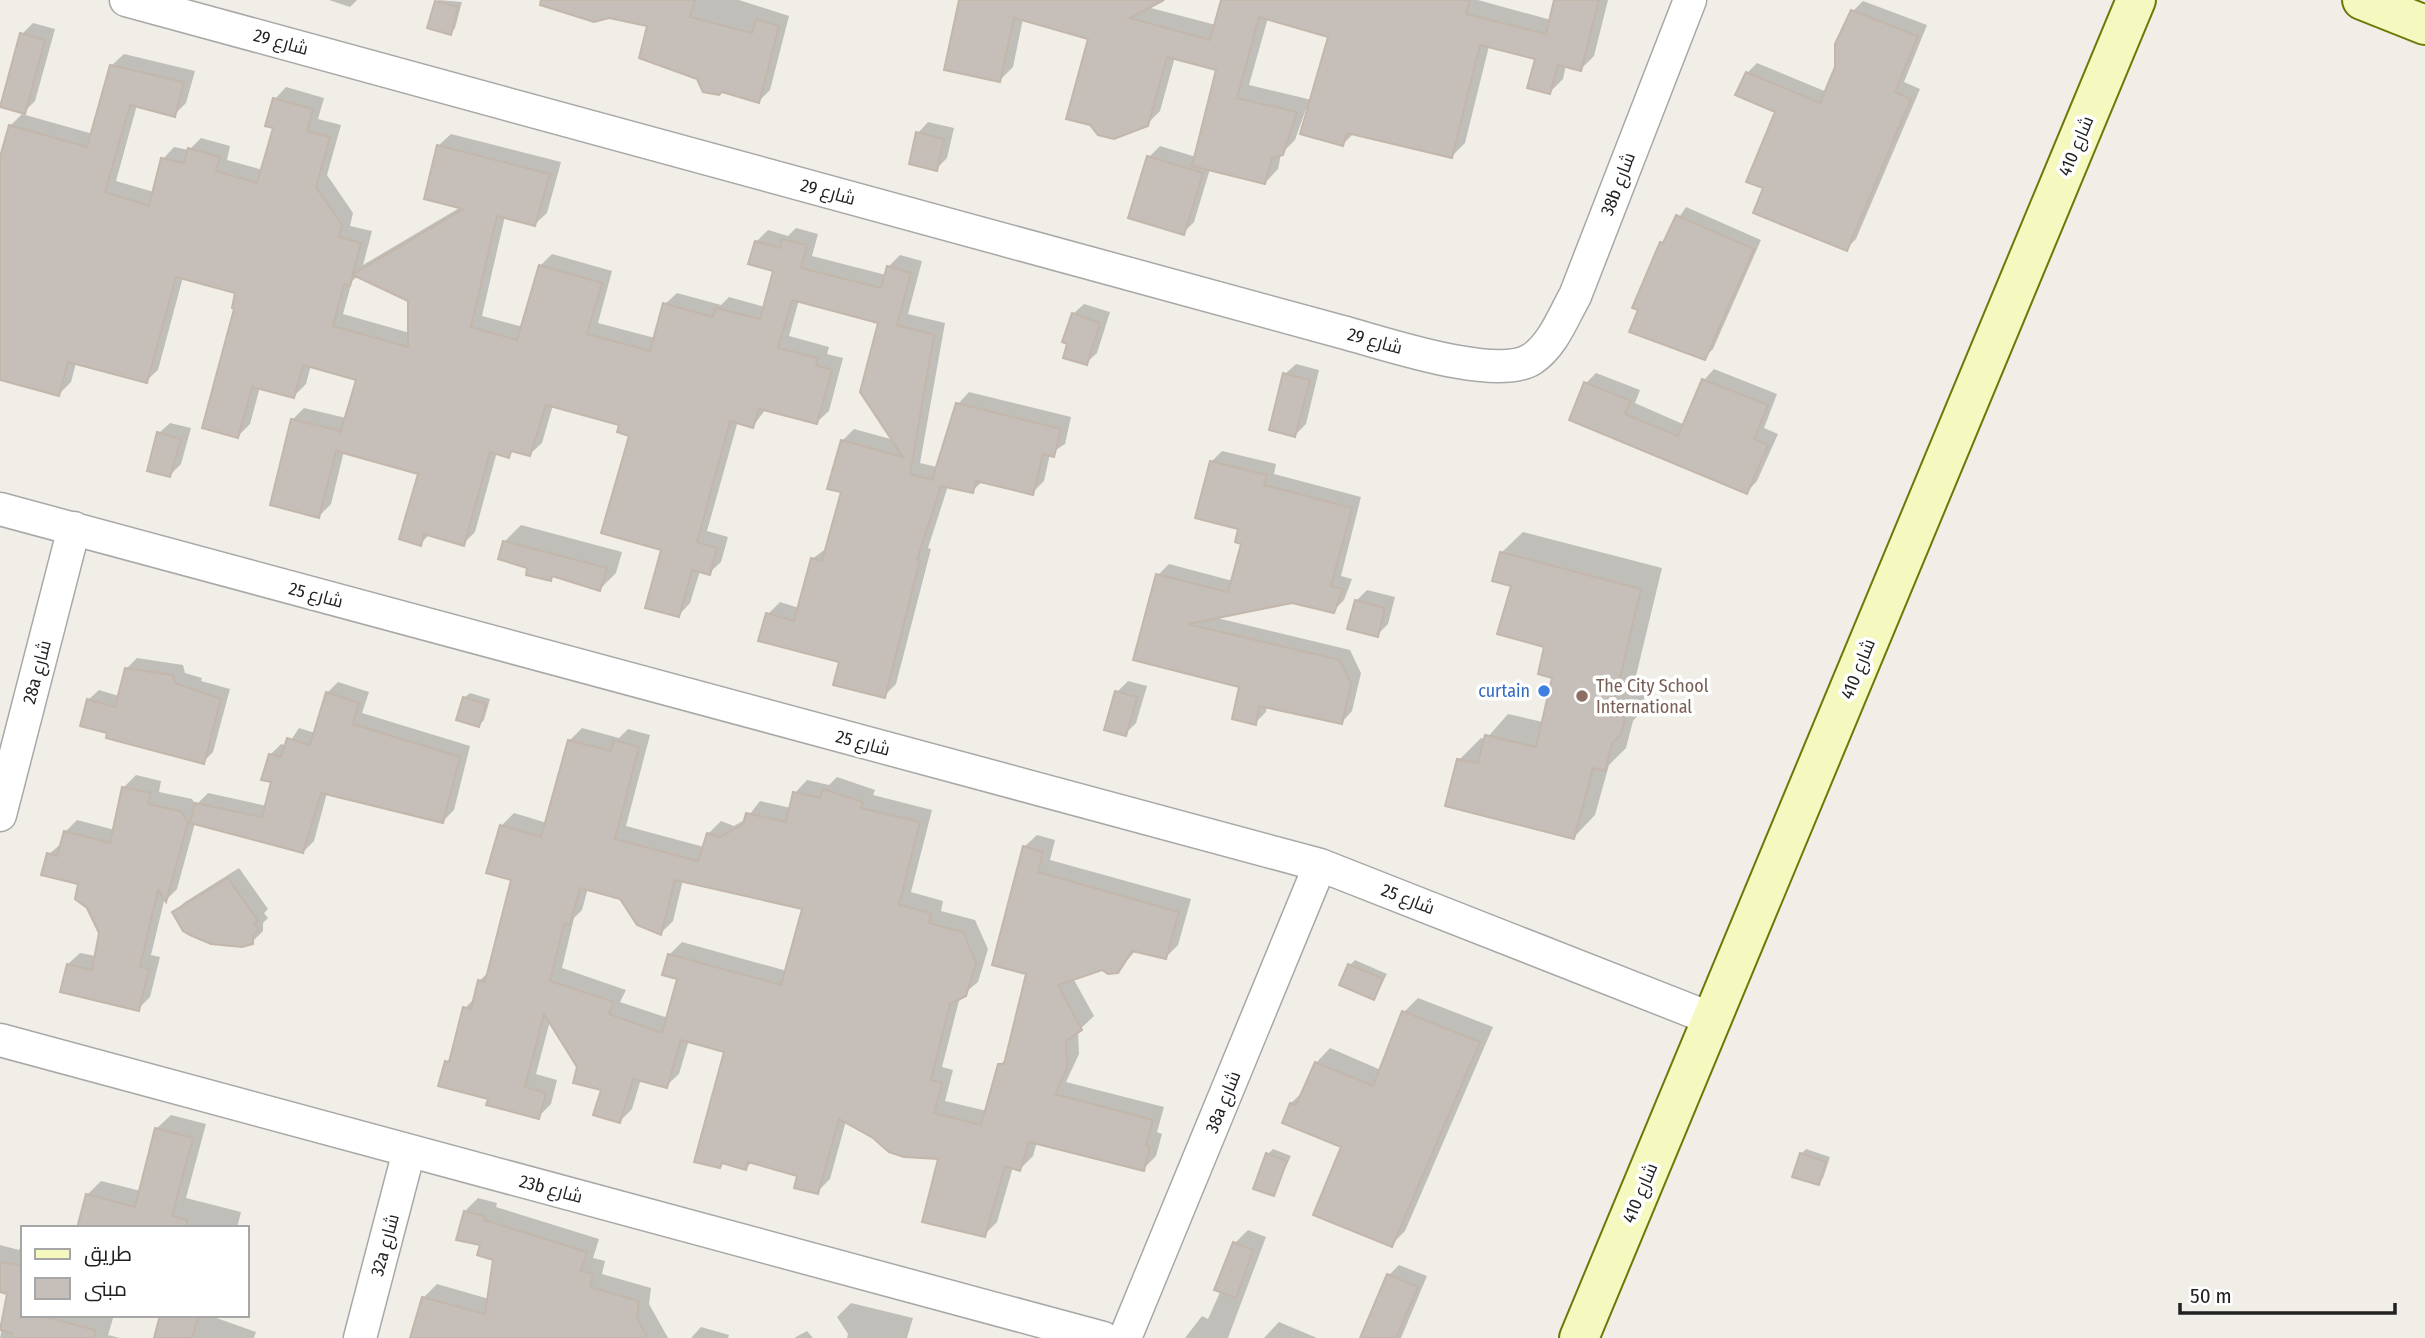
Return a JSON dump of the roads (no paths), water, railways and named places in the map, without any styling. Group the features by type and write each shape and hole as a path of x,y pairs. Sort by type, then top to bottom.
{"street":[{"name":"شارع 29","path":"126,0 1457,362 1507,368 1532,359"},
{"name":"38b شارع","path":"1532,359 1550,341 1575,296 1690,0"},
{"name":"شارع 410","path":"1579,1338 2136,0"},
{"path":"2362,0 2425,25"},
{"name":"شارع 25","path":"0,509 1320,865 1712,1019"},
{"name":"28a شارع","path":"0,815 74,528"},
{"name":"38a شارع","path":"1125,1338 1320,865"},
{"name":"23b شارع","path":"0,1040 1103,1338"},
{"name":"32a شارع","path":"360,1338 409,1151"}],"place":[{"name":"curtain","path":"1544,691"},
{"name":"The City School International","path":"1582,696"}]}
